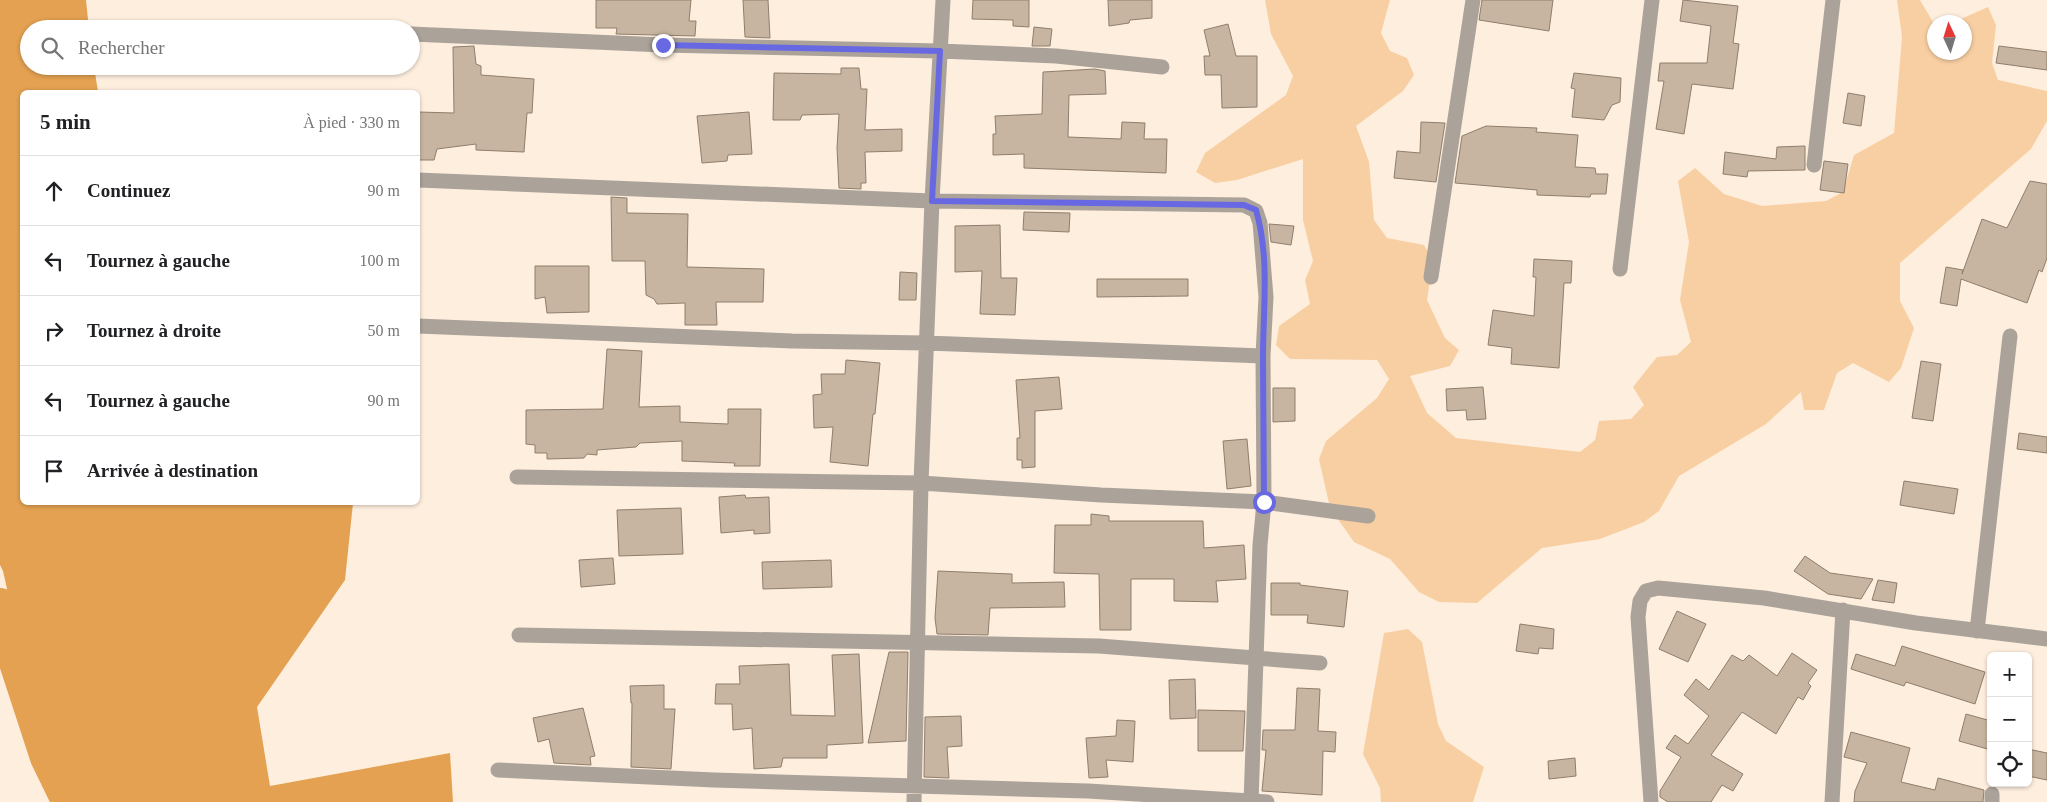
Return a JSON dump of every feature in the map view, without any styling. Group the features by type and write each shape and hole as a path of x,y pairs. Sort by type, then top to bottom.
{"street":[{"path":"914,802 926,343 943,0"},
{"path":"1431,277 1473,0"},
{"path":"1620,269 1652,0"},
{"path":"1814,164 1833,0"},
{"path":"420,34 663,45 940,51 1056,56 1162,67"},
{"path":"420,180 932,201 1244,205 1256,210 1260,224 1266,297 1263,356 1264,502 1260,545 1251,801"},
{"path":"420,326 792,341 926,343 1263,356"},
{"path":"1977,631 2010,336"},
{"path":"517,477 921,484 1101,495 1264,502 1368,516"},
{"path":"1651,802 1638,617 1640,601 1646,591 1658,588 1764,598 1916,623 2047,639"},
{"path":"1832,802 1843,610"},
{"path":"519,635 1099,646 1320,663"},
{"path":"498,770 1088,791 1267,802"}],"shaded area":[{"path":"0,0 86,0 88,20 20,20 20,75 95,75 98,90 20,90 20,505 353,505 345,580 257,707 270,786 450,753 453,802 79,802 16,629 0,565"},
{"path":"1265,0 1390,0 1381,33 1390,51 1407,58 1414,75 1403,91 1356,126 1369,162 1374,220 1387,238 1424,245 1433,261 1427,300 1445,338 1459,350 1450,366 1410,376 1427,413 1456,438 1580,452 1595,440 1599,421 1631,419 1644,405 1633,387 1657,357 1677,355 1691,342 1680,300 1689,242 1678,181 1695,168 1724,194 1762,206 1826,201 1843,192 1854,155 1894,133 1902,37 1897,0 1920,0 1929,15 1927,15 1927,60 1972,60 1972,15 1970,15 1988,7 1996,25 1992,63 1998,80 2047,91 2047,121 2031,149 1900,263 1900,301 1914,328 1901,368 1889,382 1853,363 1837,373 1824,410 1804,410 1801,392 1766,424 1679,476 1659,511 1644,522 1600,539 1542,548 1477,603 1439,602 1419,592 1390,559 1354,542 1330,508 1319,459 1326,441 1377,398 1389,379 1377,360 1290,359 1276,345 1279,326 1310,304 1305,280 1313,261 1303,220 1303,159 1237,180 1215,183 1196,172 1205,153 1286,95 1293,76 1271,34"},
{"path":"1408,629 1422,642 1438,724 1446,741 1484,767 1473,802 1381,802 1380,788 1363,754 1384,633"}],"building":[{"path":"596,0 691,0 689,21 696,21 695,36 616,34 617,28 596,28"},
{"path":"743,0 768,0 770,38 745,37"},
{"path":"973,0 1029,0 1029,27 1013,26 1013,20 972,19"},
{"path":"1108,0 1152,0 1152,18 1130,20 1129,23 1109,26"},
{"path":"1482,0 1553,0 1549,31 1479,20"},
{"path":"1683,0 1738,6 1733,43 1739,44 1733,89 1692,84 1684,134 1656,129 1664,81 1658,81 1660,63 1707,63 1711,26 1680,21"},
{"path":"1228,24 1236,56 1257,56 1257,107 1222,108 1221,75 1205,75 1204,56 1210,56 1204,30"},
{"path":"1034,27 1052,29 1050,46 1032,46"},
{"path":"474,46 476,64 481,66 481,75 534,79 532,113 527,113 524,152 476,150 476,144 437,149 434,160 420,160 420,112 454,113 453,47"},
{"path":"1999,46 2047,52 2047,70 1996,63"},
{"path":"841,68 859,68 861,89 867,89 865,130 902,129 902,151 865,152 866,183 861,183 861,189 839,188 837,148 839,114 802,115 800,120 773,120 774,73 841,74"},
{"path":"1095,69 1105,71 1106,94 1069,95 1068,137 1121,139 1122,122 1145,123 1144,139 1167,139 1166,173 1024,168 1024,154 993,155 993,134 996,134 995,116 1042,114 1043,72"},
{"path":"1574,73 1621,78 1620,102 1612,105 1604,120 1572,117 1575,89 1571,88"},
{"path":"1848,93 1865,96 1861,126 1843,123"},
{"path":"749,112 752,154 728,155 727,161 702,163 697,116"},
{"path":"1421,122 1445,123 1436,182 1394,178 1397,151 1420,153"},
{"path":"1486,126 1537,128 1536,132 1578,135 1575,167 1595,168 1596,174 1608,174 1606,194 1591,194 1590,197 1537,195 1537,190 1455,183 1462,136"},
{"path":"1805,146 1805,170 1748,171 1747,177 1723,174 1725,152 1776,159 1777,147"},
{"path":"1824,161 1848,164 1844,193 1820,190"},
{"path":"2030,181 2047,184 2047,258 2042,272 2039,270 2027,303 1961,279 1957,306 1940,303 1946,267 1963,270 1962,274 1982,219 2007,228"},
{"path":"611,197 627,198 627,213 688,214 687,267 764,269 763,302 716,302 717,325 685,325 685,303 657,304 654,299 646,295 645,261 612,261"},
{"path":"1024,212 1070,213 1069,232 1023,230"},
{"path":"1269,224 1294,226 1291,245 1271,242"},
{"path":"1000,225 1001,278 1017,278 1015,315 980,314 982,271 955,272 955,226"},
{"path":"1534,259 1572,261 1571,283 1564,283 1559,368 1511,364 1512,348 1488,345 1493,310 1534,316 1536,277 1533,277"},
{"path":"535,266 589,266 589,312 547,313 545,297 535,299"},
{"path":"900,272 917,273 916,300 899,300"},
{"path":"1097,279 1188,279 1188,296 1097,297"},
{"path":"607,349 642,351 639,407 680,406 680,422 728,424 728,409 761,409 760,466 734,466 735,463 682,461 682,441 640,443 636,447 597,450 597,455 587,454 584,458 547,459 547,453 535,453 535,445 526,444 526,410 603,409"},
{"path":"846,360 880,363 868,466 830,462 833,427 814,428 813,395 822,394 821,374 845,374"},
{"path":"1921,361 1941,364 1933,421 1912,418"},
{"path":"1059,377 1062,409 1035,411 1035,467 1022,468 1022,460 1017,460 1017,438 1020,438 1016,380"},
{"path":"1483,387 1486,419 1467,420 1466,410 1447,411 1446,389"},
{"path":"1273,388 1295,388 1295,421 1273,422"},
{"path":"2019,433 2047,437 2047,453 2017,449"},
{"path":"1247,439 1251,486 1227,489 1223,441"},
{"path":"1904,481 1958,489 1954,514 1900,505"},
{"path":"745,495 746,498 769,497 770,533 754,534 754,530 721,533 719,497"},
{"path":"681,508 683,554 619,556 617,510"},
{"path":"1091,514 1109,516 1109,521 1203,521 1204,548 1244,545 1246,579 1216,581 1218,602 1174,601 1174,579 1131,579 1131,630 1100,630 1099,574 1054,573 1055,525 1091,525"},
{"path":"1805,556 1830,573 1873,579 1861,599 1828,594 1794,571"},
{"path":"613,558 615,584 581,587 579,560"},
{"path":"831,560 832,587 763,589 762,562"},
{"path":"938,571 1012,574 1012,583 1064,582 1065,607 990,608 988,635 937,634 935,618"},
{"path":"1878,580 1897,583 1894,603 1872,600"},
{"path":"1271,583 1300,583 1300,585 1348,591 1344,627 1307,623 1308,615 1271,615"},
{"path":"1677,611 1706,624 1688,662 1659,649"},
{"path":"1520,624 1554,629 1553,649 1539,648 1538,654 1516,651"},
{"path":"1902,646 1985,672 1975,704 1906,682 1904,686 1851,669 1856,654 1895,666"},
{"path":"889,652 908,652 906,741 868,743"},
{"path":"1792,653 1817,670 1808,683 1811,686 1803,700 1798,697 1776,734 1742,712 1711,755 1743,774 1733,791 1722,785 1711,802 1668,802 1660,797 1660,791 1681,757 1666,748 1675,735 1688,744 1709,716 1684,695 1696,679 1709,690 1732,655 1743,661 1749,655 1777,676"},
{"path":"859,654 863,743 827,745 827,758 783,758 781,767 754,769 752,728 733,730 732,704 715,704 716,684 740,684 739,666 789,664 791,715 835,716 832,655"},
{"path":"1195,679 1196,718 1170,719 1169,680"},
{"path":"664,685 664,709 675,709 671,769 631,767 632,703 630,686"},
{"path":"1297,688 1320,689 1318,731 1336,732 1335,752 1323,751 1322,795 1262,791 1266,750 1262,750 1263,730 1295,730"},
{"path":"583,708 595,756 590,757 591,765 554,763 549,739 538,742 533,718"},
{"path":"1198,710 1245,711 1243,751 1198,751"},
{"path":"1966,714 1987,720 1987,749 1959,741"},
{"path":"961,716 962,746 947,747 949,778 924,777 925,717"},
{"path":"1117,720 1135,721 1133,762 1106,760 1108,777 1089,778 1086,738 1116,736"},
{"path":"1851,732 1910,748 1901,782 1935,790 1938,778 1984,790 1983,802 1854,802 1855,791 1867,763 1844,757"},
{"path":"2032,750 2047,753 2047,780 2032,777"},
{"path":"1575,758 1576,776 1549,779 1548,761"}],"waterway":[{"path":"0,607 49,757 71,802"}],"route":[{"path":"663,45 940,51 938,121 932,201 1244,205 1256,210 1260,224 1266,297 1263,356 1264,502"}]}
